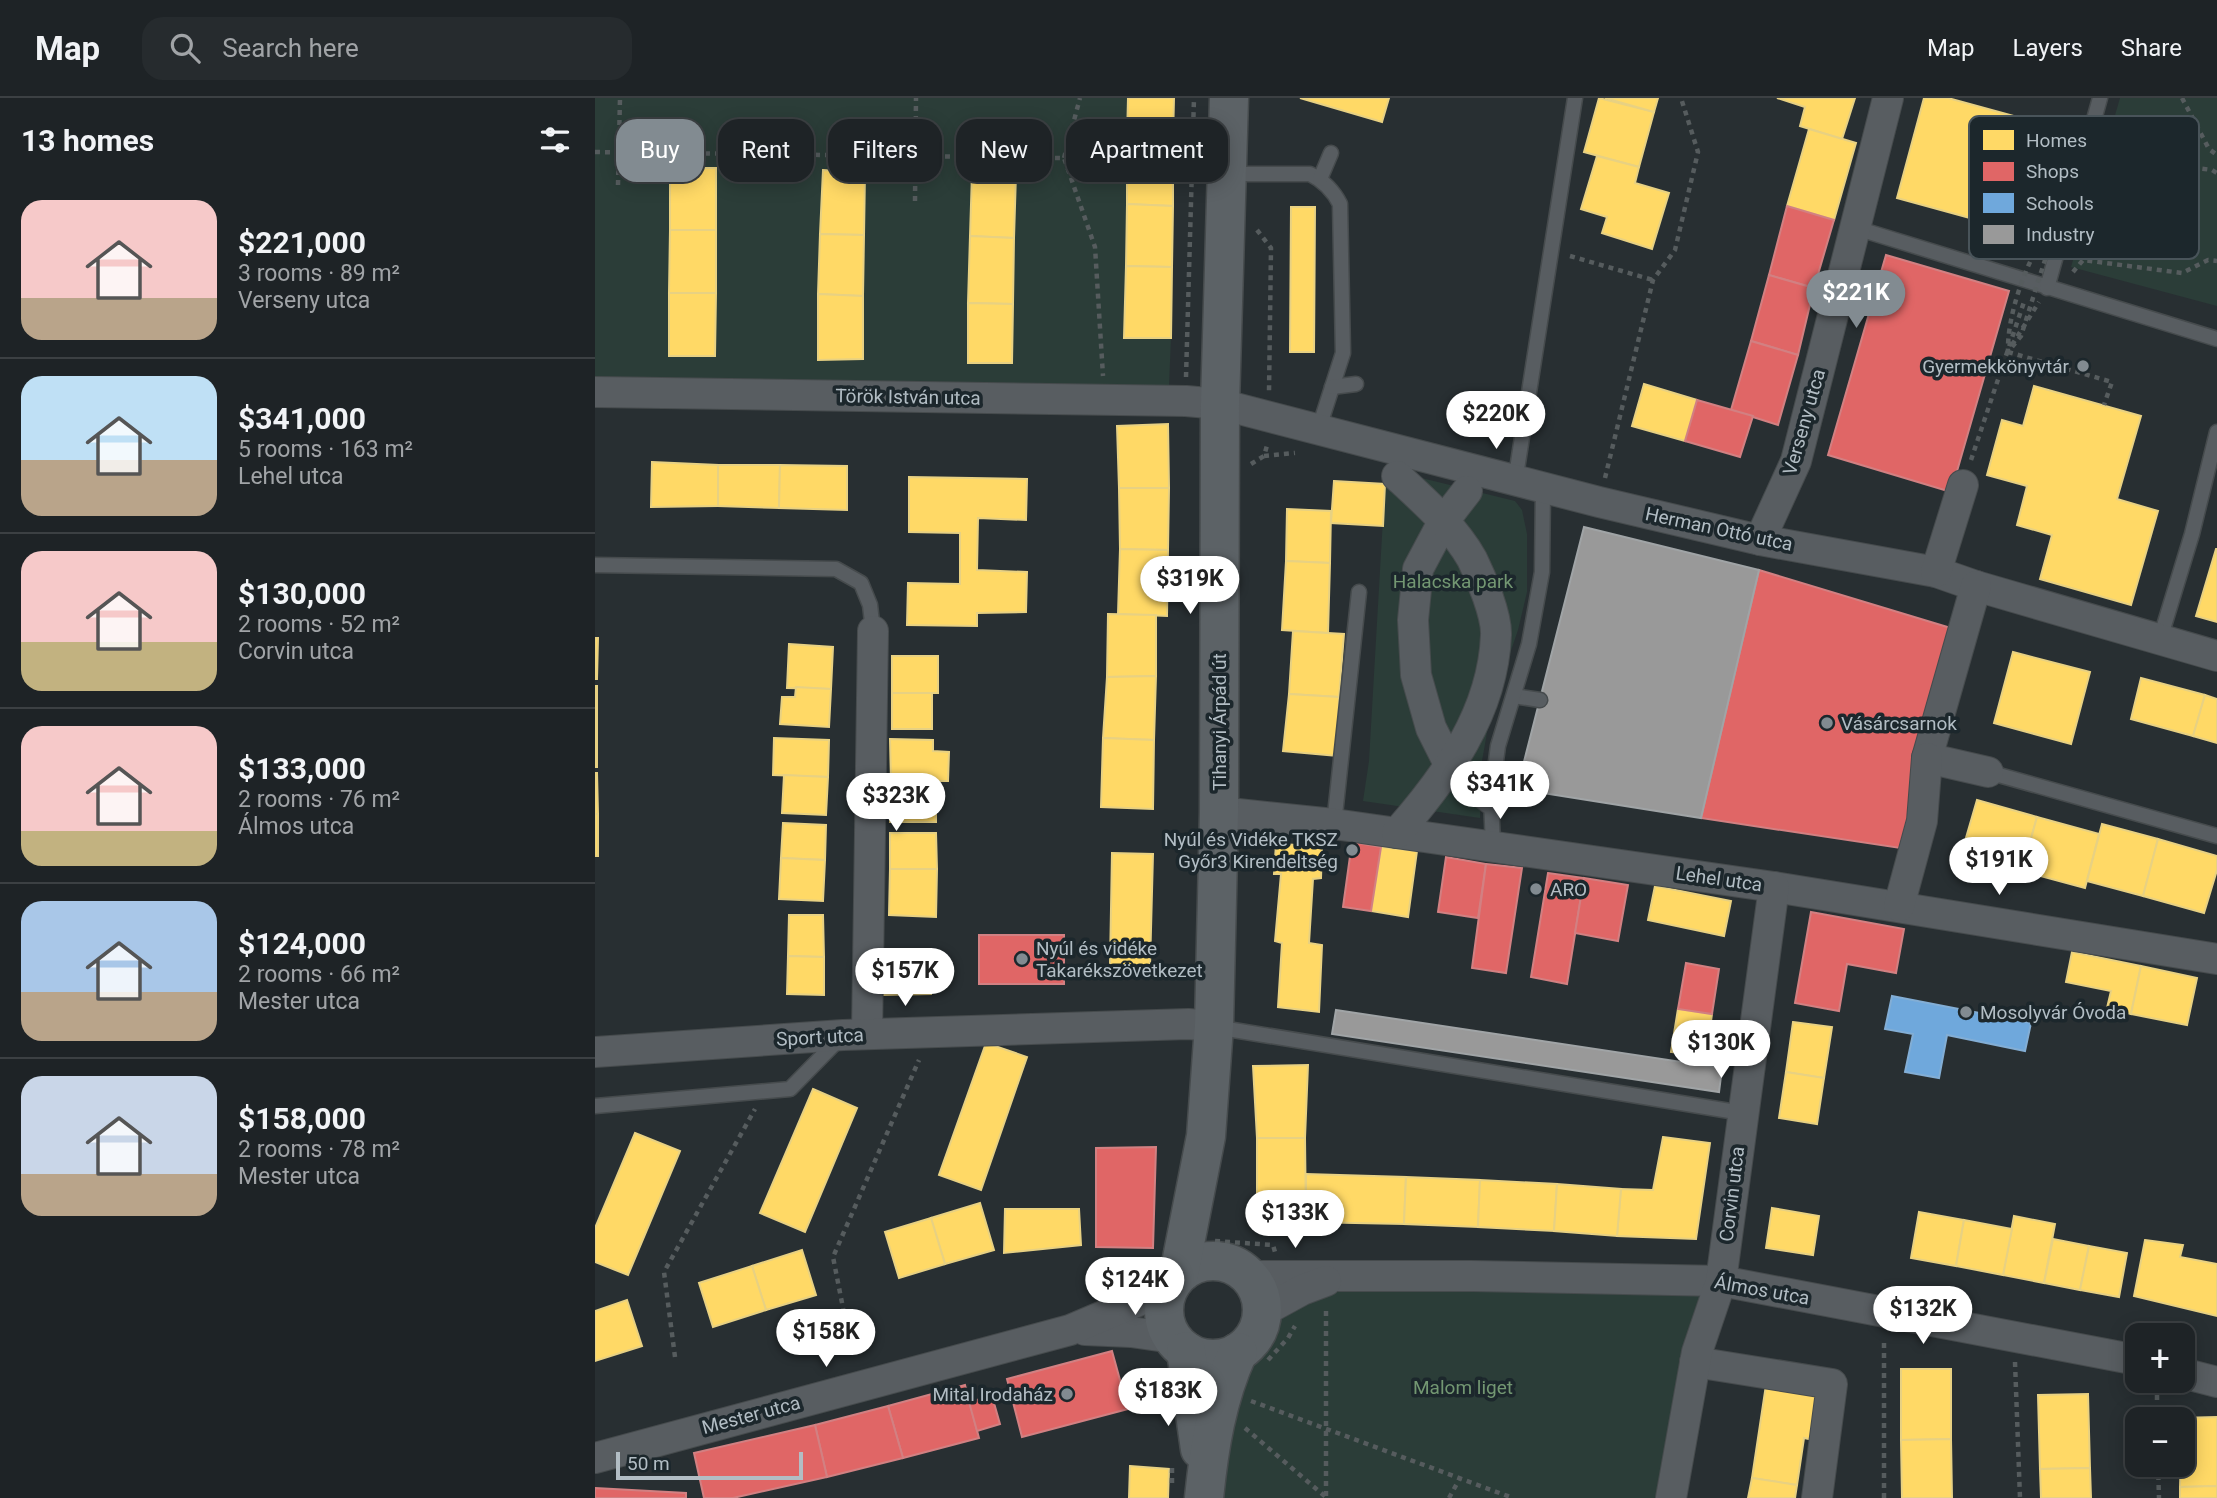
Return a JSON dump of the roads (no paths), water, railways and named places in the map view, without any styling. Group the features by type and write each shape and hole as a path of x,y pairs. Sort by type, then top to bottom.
{"street":[{"name":"Tihanyi Árpád út","path":"1228,123 1229,98"},
{"name":"Verseny utca","path":"1760,540 1796,461 1888,98"},
{"name":"Tihanyi Árpád út","path":"1193,1493 1198,1427 1179,1344 1167,1327 1164,1314 1165,1301 1174,1281 1206,1136 1214,1026 1219,812 1203,402 1225,182"},
{"name":"Török István utca","path":"595,392 1203,402"},
{"name":"Herman Ottó utca","path":"1203,402 1529,486 1760,540 1936,572 2217,656"},
{"path":"1397,476 1443,522 1471,558 1486,590 1497,633 1490,676 1478,714 1450,766 1397,833"},
{"path":"1936,572 1963,485"},
{"path":"1467,491 1443,522 1418,569 1413,620 1416,675 1431,728 1450,766 1491,799"},
{"path":"1899,906 1922,821 1927,758 1976,586"},
{"path":"855,1034 873,631"},
{"path":"1927,758 1988,772"},
{"name":"Lehel utca","path":"1219,812 1334,824 1774,887 2217,959"},
{"name":"Corvin utca","path":"1671,1498 1695,1362 1721,1281 1774,887"},
{"name":"Sport utca","path":"595,1052 855,1034 1188,1024 1214,1026"},
{"name":"Tihanyi Árpád út","path":"1206,1136 1216,1245 1259,1293 1262,1312"},
{"path":"1174,1281 1200,1262 1236,1269"},
{"name":"Álmos utca","path":"1236,1269 1333,1288"},
{"name":"Álmos utca","path":"1262,1312 1302,1290 1472,1276 1721,1281 2125,1358"},
{"name":"Mester utca","path":"595,1458 1070,1330 1174,1281"},
{"path":"1193,1493 1230,1371 1238,1352 1255,1335 1262,1312"},
{"name":"Mester utca","path":"1070,1330 1112,1330 1179,1344"},
{"path":"1179,1344 1198,1356 1212,1359 1238,1352"},
{"path":"1695,1362 1832,1384 1817,1498"},
{"path":"2195,1376 2217,1382"}],"lane":[{"path":"1493,846 1491,799 1498,746 1529,644 1542,572 1529,486 1551,250 1575,98"},
{"path":"2095,116 2100,98"},
{"path":"1320,179 1331,153"},
{"path":"1228,174 1310,174 1320,179 1340,204 1343,353 1318,431"},
{"path":"1856,228 2217,339"},
{"path":"2051,289 2059,259"},
{"path":"1332,387 1356,384"},
{"path":"2160,639 2192,534 2217,432"},
{"path":"595,565 836,569 861,583 870,605 873,631"},
{"path":"1334,824 1359,592"},
{"path":"1514,696 1540,700"},
{"path":"1988,772 2217,836"},
{"path":"1214,1026 1742,1113"},
{"path":"595,1106 790,1089 855,1034"}],"place":[{"name":"Gyermekkönyvtár","path":"2083,366"},
{"name":"Vásárcsarnok","path":"1827,723"},
{"name":"Nyúl és Vidéke TKSZ Győr3 Kirendeltség","path":"1352,850"},
{"name":"ARO","path":"1536,889"},
{"name":"Nyúl és vidéke Takarékszövetkezet","path":"1022,959"},
{"name":"Mosolyvár Óvoda","path":"1966,1012"},
{"name":"Mital Irodaház","path":"1067,1394"}],"park label":[{"name":"Halacska park","path":"1453,581"},
{"name":"Malom liget","path":"1463,1387"}]}
